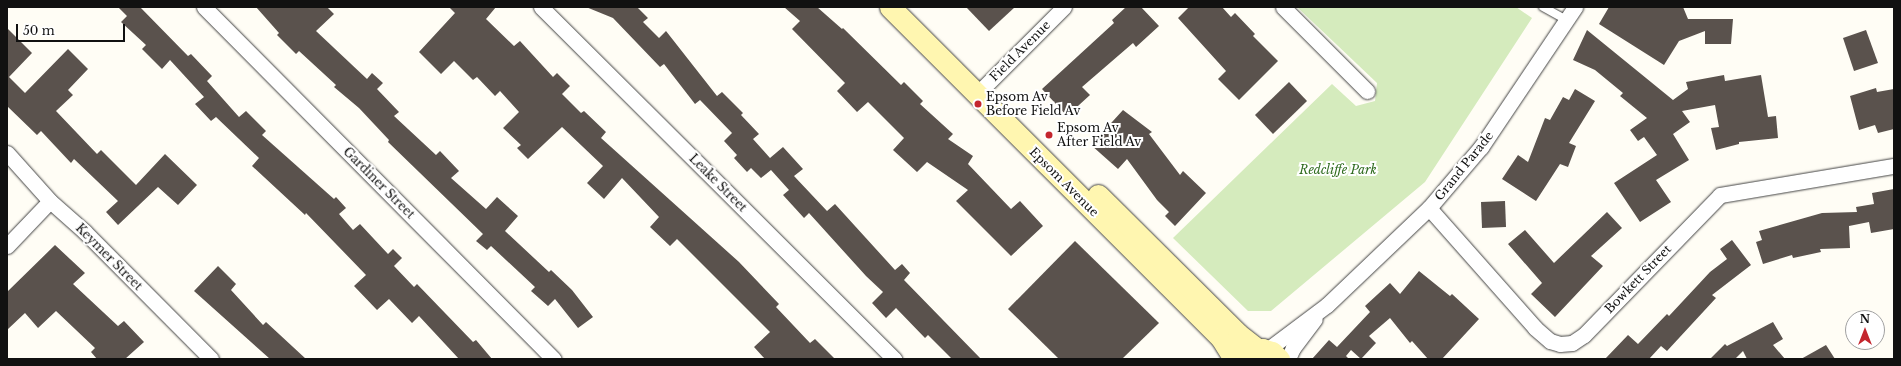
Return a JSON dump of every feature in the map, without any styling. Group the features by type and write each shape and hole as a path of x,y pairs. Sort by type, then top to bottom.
{"street":[{"name":"Gardiner Street","path":"204,7 553,359"},
{"name":"Leake Street","path":"541,7 894,359"},
{"name":"Epsom Avenue","path":"890,7 982,89 1238,334 1261,354"},
{"name":"Epsom Avenue","path":"909,7 982,89 1221,338 1234,359"},
{"name":"Field Avenue","path":"982,89 1064,7"},
{"path":"1283,7 1367,91"},
{"name":"Grand Parade","path":"1261,354 1327,304 1430,208 1481,147 1575,7"},
{"name":"Keymer Street","path":"7,153 50,201 85,232 211,359"},
{"name":"Bowkett Street","path":"1430,208 1535,328 1550,341 1560,344 1572,343 1584,335 1720,195 1894,166"},
{"path":"7,246 50,201"},
{"name":"Grand Parade","path":"1288,359 1293,348 1327,304"}],"lane":[{"path":"1543,7 1566,20"}],"green space":[{"name":"Redcliffe Park","path":"1297,7 1516,7 1532,18 1425,182 1271,311 1248,311 1173,238 1332,84 1356,106 1375,101 1377,83"}],"building":[{"path":"118,7 140,7 188,56 191,54 212,76 207,81 239,117 246,111 266,131 262,135 334,199 336,197 346,208 339,214 353,230 360,224 388,254 393,249 402,258 394,266 414,287 417,284 473,342 476,340 492,359 459,359 419,316 412,323 389,299 377,310 354,286 366,275 306,213 305,215 252,166 259,158 216,117 211,121 195,104 204,97 170,60 162,69 142,49 146,45 121,22 127,16"},
{"path":"256,7 327,7 334,14 316,31 367,79 372,73 383,83 377,89 399,112 394,116 436,155 440,151 459,171 451,178 486,209 497,197 518,216 505,231 549,272 551,270 572,290 593,317 578,328 555,299 548,306 531,291 535,287 491,246 487,250 476,241 483,234 388,142 389,140 359,108 334,87 336,85 299,51 296,54 277,35 279,33"},
{"path":"449,7 496,7 486,19 514,46 520,41 553,77 557,73 570,86 562,94 581,113 584,111 606,132 601,138 739,262 779,304 776,307 810,343 815,339 835,359 765,359 754,347 770,332 677,239 670,246 650,227 659,217 622,178 604,199 587,183 603,166 562,127 528,159 517,148 521,145 503,128 519,112 500,91 495,96 477,77 473,80 454,61 441,74 419,52 455,13"},
{"path":"586,7 637,7 648,18 643,22 659,38 666,31 717,96 722,92 743,113 741,115 759,134 753,139 770,158 783,147 803,169 794,176 827,211 835,204 895,270 902,264 910,273 904,280 981,359 952,359 928,335 925,338 896,308 886,318 872,303 883,292 866,276 809,213 804,218 783,195 789,190 771,170 761,178 751,168 747,172 734,158 737,155 724,141 732,133 700,100 695,104 664,64 660,67 613,18"},
{"path":"784,7 817,7 842,29 843,28 901,85 904,82 923,101 920,104 953,134 948,139 973,156 968,164 1011,209 1020,201 1043,226 1011,256 956,201 968,190 927,162 917,172 893,150 904,138 868,102 857,112 837,91 845,83 792,29 800,21"},
{"path":"966,7 1015,7 989,31"},
{"path":"1126,7 1141,7 1159,26 1136,47 1133,43 1082,87 1090,95 1067,116 1042,89 1114,23 1112,20"},
{"path":"1189,7 1222,7 1231,17 1235,13 1255,34 1253,36 1278,61 1239,100 1218,79 1226,71 1178,18"},
{"path":"1609,7 1683,7 1688,19 1733,19 1731,44 1705,44 1705,31 1679,41 1664,65 1599,24"},
{"path":"7,28 32,53 9,77 25,93 68,49 88,69 68,90 73,95 56,111 97,154 101,150 136,185 165,154 197,185 178,205 158,187 118,225 106,212 118,201 74,159 71,163 41,131 37,135 7,106"},
{"path":"1587,30 1673,100 1688,89 1686,82 1724,75 1725,81 1761,75 1768,117 1776,116 1778,138 1739,142 1739,144 1716,150 1711,128 1719,127 1715,105 1682,111 1690,122 1673,134 1689,160 1656,180 1671,202 1640,222 1614,183 1657,155 1644,137 1638,141 1630,130 1647,118 1620,96 1623,93 1595,70 1573,60"},
{"path":"1866,30 1878,63 1854,71 1843,38"},
{"path":"1289,82 1307,101 1273,134 1255,115"},
{"path":"1876,88 1877,92 1894,89 1894,129 1878,133 1875,125 1859,130 1850,96"},
{"path":"1575,89 1595,101 1569,143 1576,146 1568,167 1560,164 1536,201 1502,179 1518,155 1528,162 1545,118 1550,120 1563,97 1569,100"},
{"path":"1123,110 1152,132 1149,134 1180,175 1183,171 1206,193 1175,226 1165,216 1169,212 1157,200 1127,159 1118,169 1091,145"},
{"path":"1894,189 1894,229 1871,233 1869,222 1849,226 1850,248 1820,249 1821,252 1793,258 1792,255 1763,264 1756,242 1762,240 1759,231 1822,213 1857,212 1856,207 1874,204 1872,193"},
{"path":"1505,201 1506,227 1482,228 1481,202"},
{"path":"1607,212 1622,228 1591,256 1603,266 1555,317 1531,294 1542,283 1508,244 1525,230 1554,263"},
{"path":"1732,240 1751,265 1712,295 1716,298 1667,351 1661,346 1649,359 1605,359 1628,335 1638,344 1667,314 1669,316 1710,272 1727,259 1720,249"},
{"path":"1075,241 1159,323 1122,359 1059,359 1008,309"},
{"path":"55,245 85,273 73,284 118,326 124,321 144,342 125,359 97,359 91,352 95,348 56,311 38,328 25,313 7,330 7,292"},
{"path":"218,266 236,284 231,290 263,325 266,322 306,359 270,359 194,291"},
{"path":"1419,271 1450,296 1452,294 1479,319 1442,359 1428,359 1412,341 1410,343 1390,318 1369,336 1376,343 1361,359 1351,350 1346,356 1349,359 1312,359 1329,340 1337,347 1370,312 1365,306 1390,283 1400,294"},
{"path":"1773,322 1783,339 1773,345 1785,359 1747,359 1743,351 1735,359 1710,359 1725,344 1727,346"},
{"path":"1826,345 1835,359 1801,359"}],"place":[{"name":"Epsom Av Before Field Av","path":"978,104"},
{"name":"Epsom Av After Field Av","path":"1049,135"}]}
